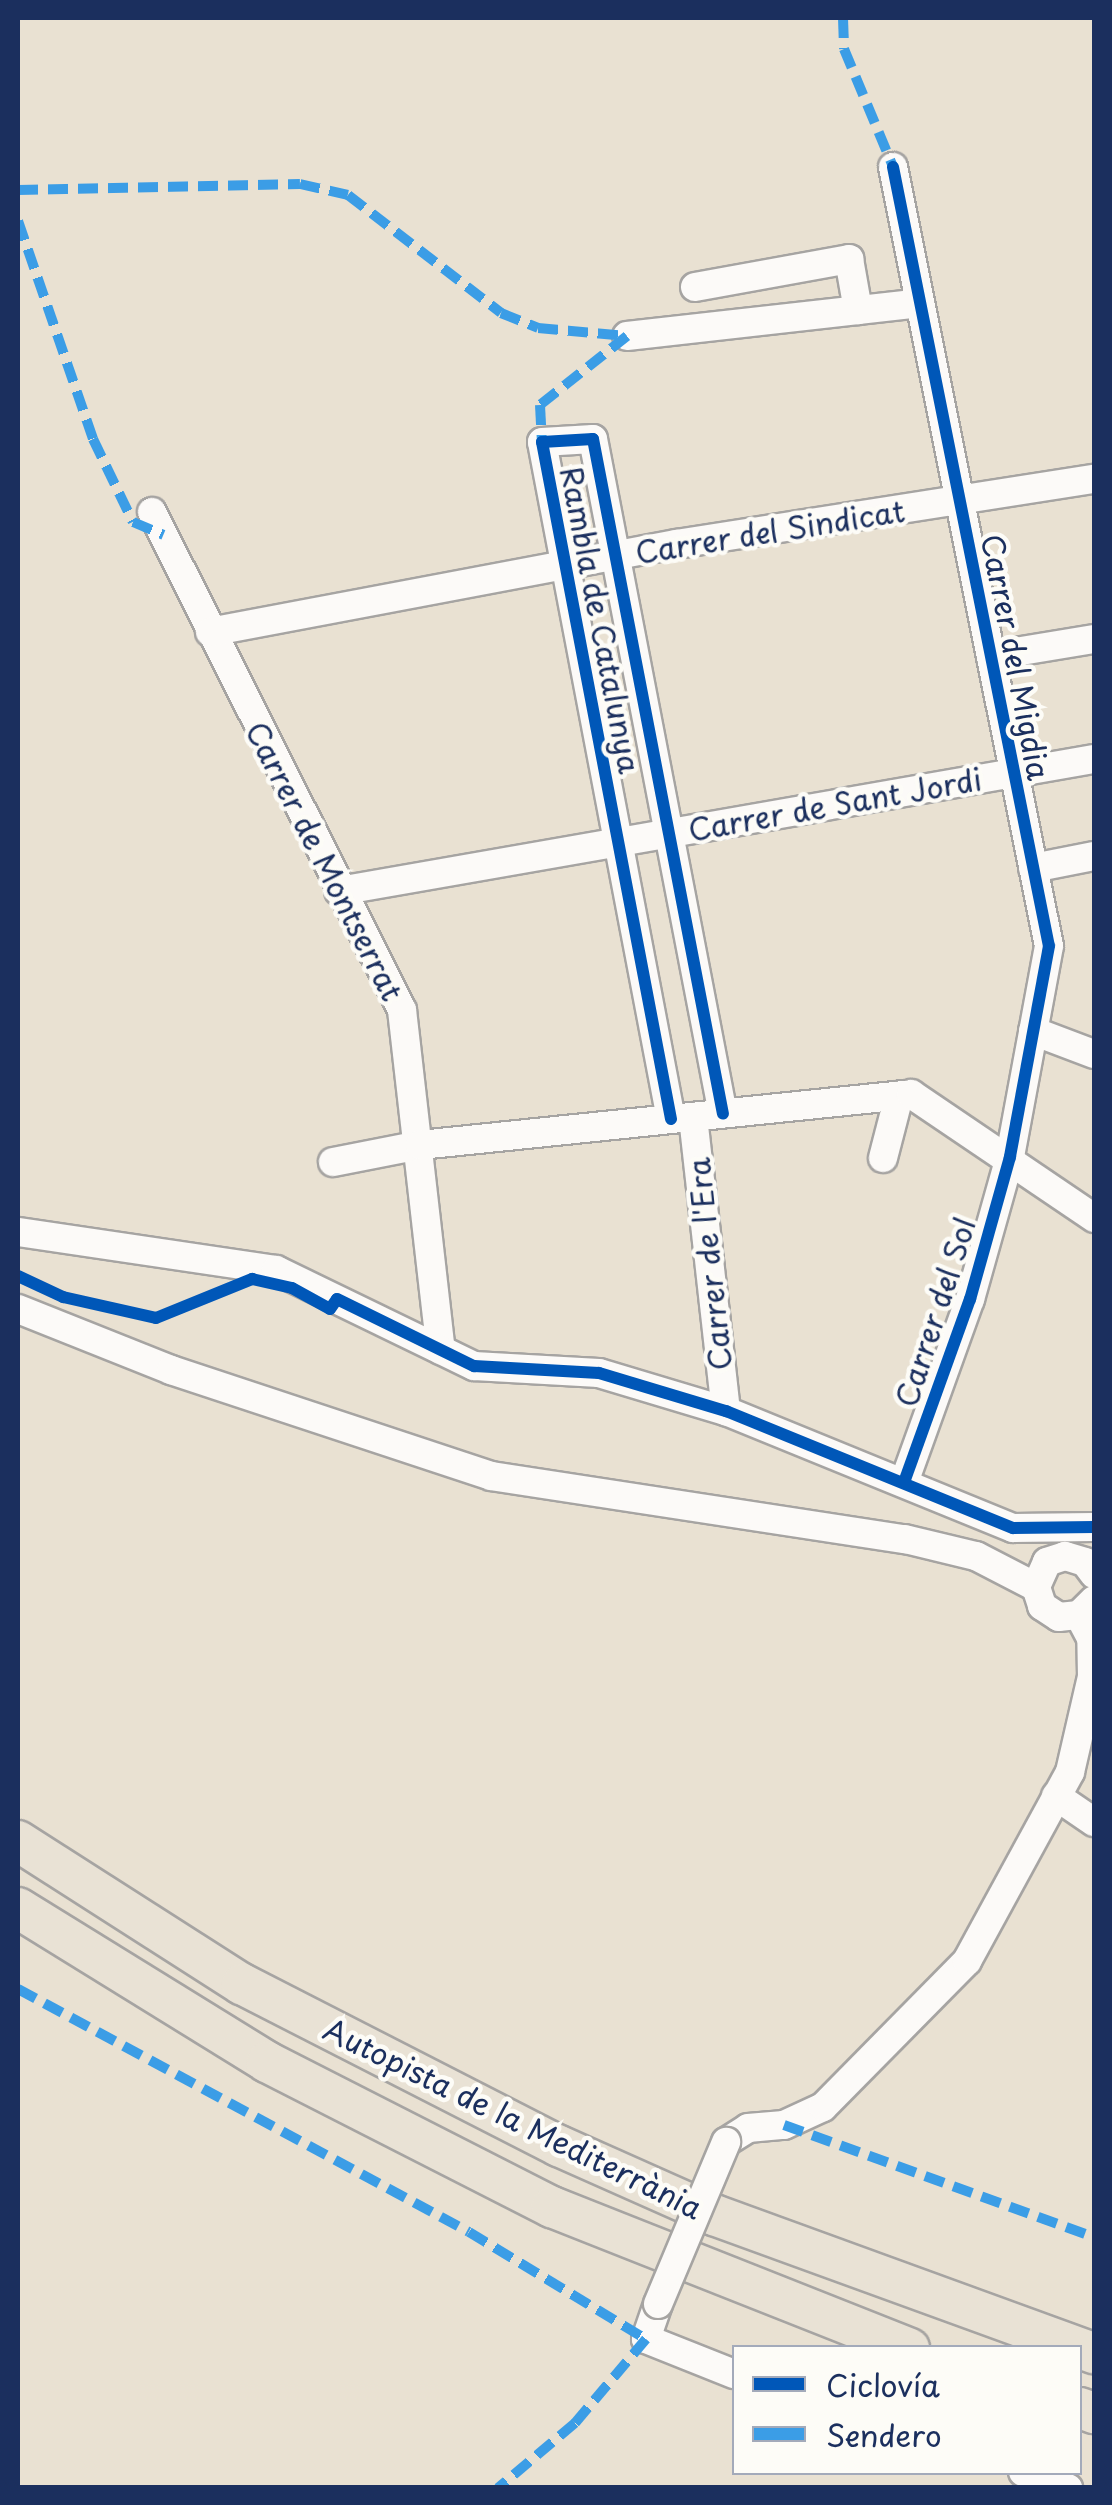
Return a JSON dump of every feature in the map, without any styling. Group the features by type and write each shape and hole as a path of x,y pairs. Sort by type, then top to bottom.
{"highway":[{"name":"Autopista de la Mediterrània","path":"18,1842 242,1984 558,2146 714,2215 1075,2345"},
{"name":"Autopista de la Mediterrània","path":"18,1908 267,2062 552,2206 900,2345"}],"street":[{"name":"Carrer del Migdia","path":"893,167 1049,946 1010,1158"},
{"path":"695,287 849,259 858,310"},
{"path":"627,336 920,303"},
{"name":"Rambla de Catalunya","path":"682,1118 618,842 542,442 593,438 723,1114"},
{"name":"Carrer del Sindicat","path":"210,632 616,556 1094,479"},
{"name":"Carrer de Montserrat","path":"152,512 402,1010 441,1350"},
{"path":"991,656 1094,639"},
{"name":"Carrer de Sant Jordi","path":"339,891 1094,758"},
{"path":"1033,868 1094,856"},
{"path":"1033,1031 1094,1054"},
{"path":"333,1162 420,1145 911,1094 1094,1218"},
{"path":"883,1158 898,1096"},
{"name":"Carrer de l'Era","path":"682,1118 726,1411"},
{"name":"Carrer del Sol","path":"904,1482 970,1299 1010,1158"},
{"path":"18,1232 276,1270 474,1366 599,1373 726,1411 998,1522 1040,1529 1094,1527"},
{"path":"18,1309 188,1376 491,1476 905,1539 976,1556 1036,1587 1050,1612 1087,1607 1092,1677 1070,1772 951,1981 823,2107 784,2125 748,2128 726,2142 646,2339 732,2373"},
{"path":"1040,1529 1085,1561"},
{"path":"1036,1587 1048,1562 1085,1561"},
{"path":"1056,1796 1094,1822"},
{"path":"1031,2475 1068,2488"}],"marked path":[{"path":"843,18 844,49 893,167"},
{"path":"18,190 300,184 348,195 501,313 538,328 627,336 540,405 542,442"},
{"path":"18,221 93,439 133,522 163,535"},
{"path":"18,1989 469,2232 646,2339 575,2423 498,2488"},
{"path":"784,2125 1094,2237"}],"cycle path":[{"path":"893,167 1049,946 1010,1157 970,1299 904,1482"},
{"path":"671,1119 542,442 593,439 723,1114"},
{"path":"18,1276 63,1297 156,1318 252,1279 292,1288 330,1309 337,1299 474,1366 599,1373 726,1411 1013,1528 1094,1527"}]}
